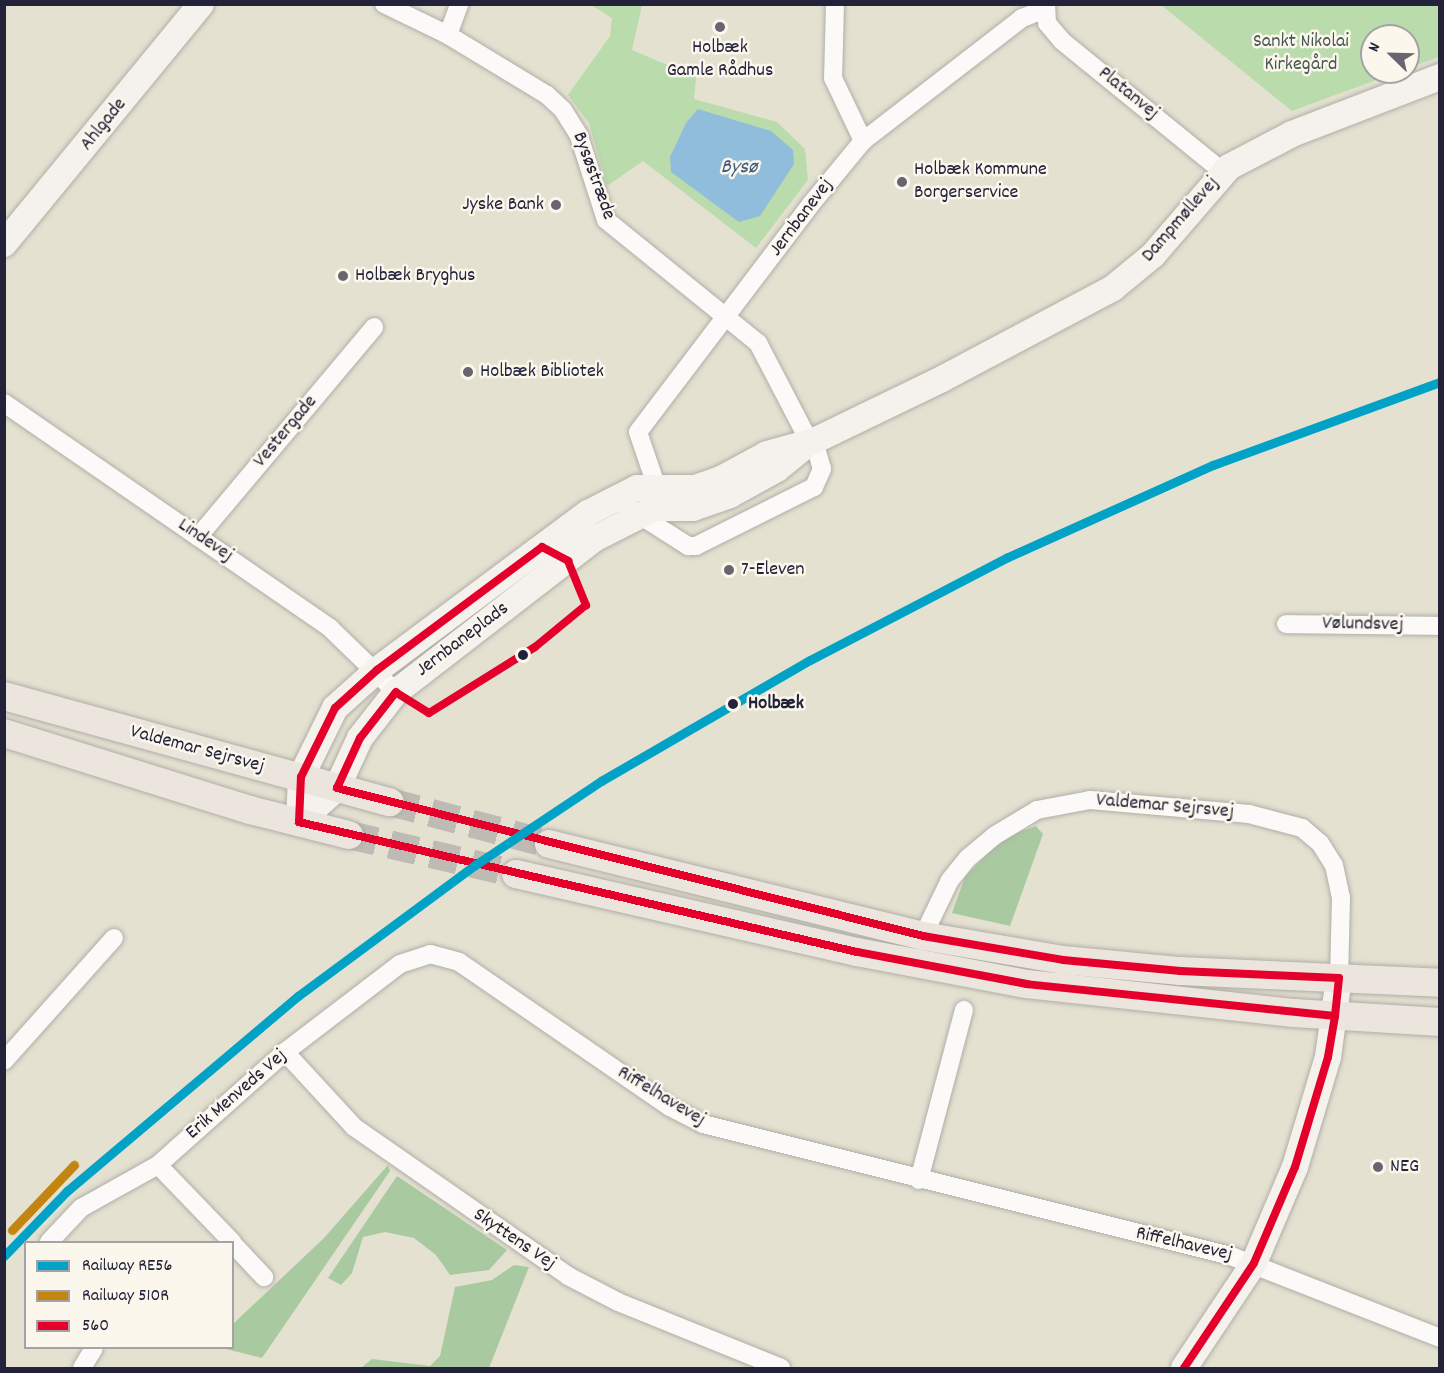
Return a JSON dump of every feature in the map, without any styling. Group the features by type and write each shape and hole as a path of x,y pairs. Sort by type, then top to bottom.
{"main road":[{"name":"Valdemar Sejrsvej","path":"4,696 390,802"},
{"name":"Valdemar Sejrsvej","path":"4,733 349,835"},
{"path":"549,844 923,936 1063,960 1180,971 1440,983"},
{"path":"516,874 857,952 1027,984 1335,1016 1440,1022"}],"street":[{"name":"Ahlgade","path":"4,244 201,4"},
{"name":"Bysøstræde","path":"384,4 448,35 547,95 563,110 579,136 601,212 612,228 727,318 765,352 812,442"},
{"path":"448,35 459,4"},
{"path":"835,4 833,78 863,141"},
{"name":"Jernbanevej","path":"657,488 638,432 863,141 1022,18 1046,7"},
{"name":"Platanvej","path":"1046,7 1047,23 1062,41 1223,172"},
{"name":"Dampmøllevej","path":"932,384 1113,288 1176,232 1223,172 1292,134 1440,77"},
{"name":"Vestergade","path":"198,537 374,327"},
{"name":"Jernbaneplads","path":"299,822 337,788 360,738 396,692 594,539 639,514 655,508 708,505 777,469 812,442 932,384"},
{"name":"Lindevej","path":"4,403 331,629 377,670 396,692"},
{"path":"614,499 688,546 706,543 814,487 820,480 822,470 812,442"},
{"name":"Jernbaneplads","path":"299,822 301,777 327,718 377,670 566,528 614,499 638,488 695,488 786,446 812,442"},
{"name":"Vølundsvej","path":"1286,624 1440,626"},
{"name":"Valdemar Sejrsvej","path":"923,936 950,880 968,858 994,836 1037,810 1090,801 1249,814 1281,819 1302,828 1320,843 1334,865 1341,898 1339,978"},
{"path":"4,1061 114,938"},
{"name":"Erik Menveds Vej","path":"50,1241 87,1203 158,1165 285,1052 400,964 430,954"},
{"name":"Riffelhavevej","path":"430,954 459,962 670,1107 702,1124 1254,1263 1440,1338"},
{"path":"1184,1368 1254,1263 1306,1137 1321,1088 1335,1016 1339,978"},
{"path":"919,1180 964,1010"},
{"name":"Skyttens Vej","path":"285,1052 354,1128 568,1276 618,1302 782,1368"},
{"path":"158,1165 230,1241"},
{"path":"234,1245 264,1277"},
{"path":"82,1368 93,1349"}],"green space":[{"path":"591,5 642,5 632,50 696,77 694,99 777,122 805,149 808,180 756,248 643,161 607,186 589,123 568,95 610,36 612,18"},
{"name":"Sankt Nikolai Kirkegård","path":"1161,5 1439,5 1439,57 1420,64 1420,24 1360,24 1360,84 1365,84 1292,111"},
{"path":"1036,826 1043,834 1010,926 952,913 965,877 1003,838"},
{"path":"388,1165 390,1171 262,1358 226,1349 234,1349 234,1323 324,1238"},
{"path":"397,1176 507,1250 489,1270 450,1275 436,1255 414,1238 385,1232 363,1237 352,1273 341,1285 328,1278"},
{"path":"514,1265 529,1267 489,1368 361,1368 372,1359 430,1366 440,1356 455,1287 492,1280"}],"water":[{"name":"Bysø","path":"698,109 771,131 793,150 794,164 760,216 739,222 671,172 670,157 686,123"}],"tunnel":[{"path":"390,802 549,844"},
{"path":"349,835 516,874"}],"rail line":[{"name":"RE56","path":"4,1256 67,1191 298,996 475,865 601,781 810,660 1008,557 1213,465 1440,382"},
{"name":"510R","path":"12,1230 74,1165"}],"transit line":[{"name":"560","path":"542,547 568,561 586,605 535,647 429,713 396,692 360,738 337,788 923,936 1063,960 1180,971 1339,978 1335,1016 1027,984 857,952 299,822 301,777 335,708 377,670 542,547"},
{"name":"560","path":"1184,1368 1254,1263 1295,1167 1328,1057 1335,1016"}],"place":[{"name":"Holbæk Gamle Rådhus","path":"720,27"},
{"name":"Holbæk Kommune Borgerservice","path":"902,182"},
{"name":"Jyske Bank","path":"556,205"},
{"name":"Holbæk Bryghus","path":"343,276"},
{"name":"Holbæk Bibliotek","path":"468,372"},
{"name":"7-Eleven","path":"729,570"},
{"name":"Holbæk","path":"733,704"},
{"name":"NEG","path":"1378,1167"}]}
